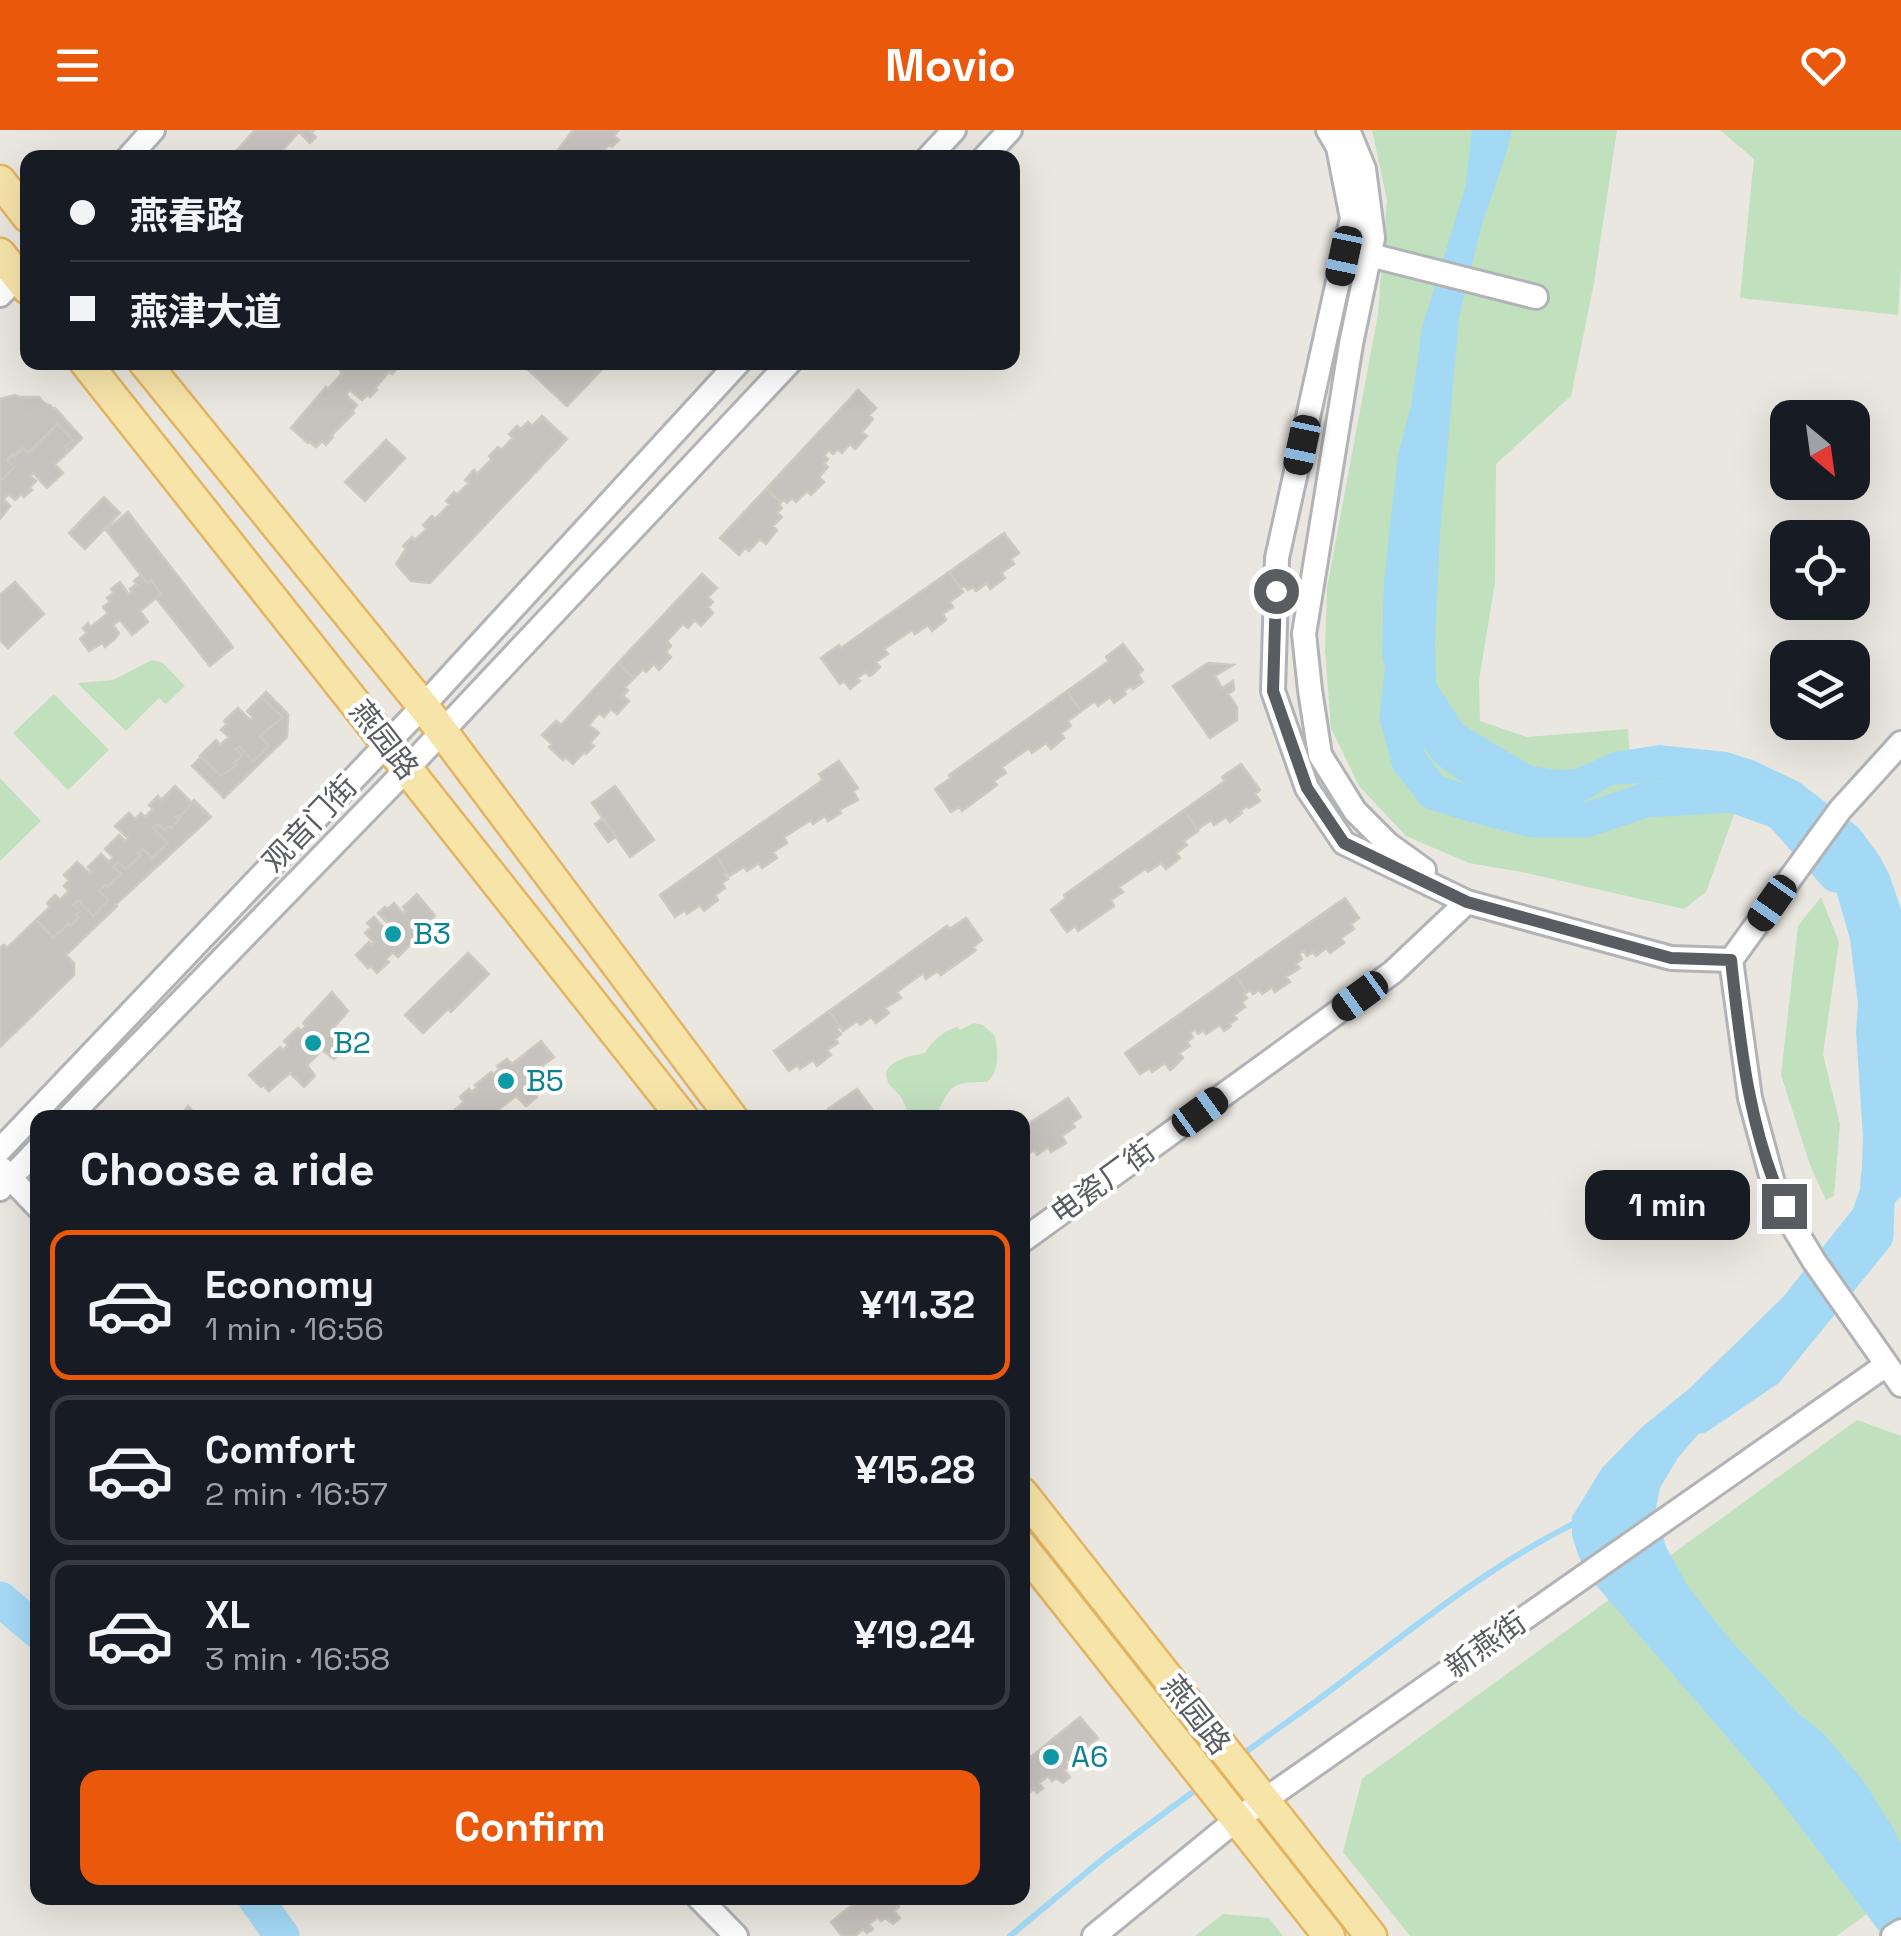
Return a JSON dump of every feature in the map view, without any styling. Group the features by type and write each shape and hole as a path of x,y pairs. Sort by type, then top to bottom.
{"main road":[{"path":"0,181 20,207"},
{"name":"燕园路","path":"92,370 677,1110"},
{"name":"燕园路","path":"151,370 424,706 726,1110"},
{"name":"燕园路","path":"1030,1503 1371,1936"},
{"name":"燕园路","path":"1030,1557 1329,1936"}],"street":[{"path":"135,150 153,130"},
{"path":"935,150 954,130"},
{"path":"991,150 1010,130"},
{"path":"1328,130 1338,147 1352,218 1277,558 1273,691 1307,788 1344,843 1467,902 1671,958 1731,960"},
{"path":"1348,130 1364,170 1373,238 1304,634 1320,756 1355,811 1388,844 1467,902"},
{"path":"1370,255 1536,297"},
{"name":"观音门街","path":"38,1110 424,706 733,370"},
{"name":"观音门街","path":"76,1110 406,769 782,370"},
{"path":"1901,742 1840,810 1731,960 1750,1098 1773,1183 1814,1260 1901,1385"},
{"name":"电瓷厂街","path":"1030,1234 1392,972 1467,902"},
{"name":"观音门街","path":"0,1150 30,1119"},
{"path":"30,1156 3,1178 30,1200"},
{"name":"新燕街","path":"1094,1936 1236,1820 1886,1365"},
{"path":"706,1905 736,1936"},
{"path":"1893,1936 1901,1930"}],"green space":[{"path":"1372,130 1617,130 1594,283 1571,396 1496,464 1495,582 1479,681 1480,721 1527,737 1628,729 1630,756 1748,776 1706,892 1684,909 1469,863 1406,836 1359,786 1331,728 1325,651 1327,588 1378,314 1387,200"},
{"path":"1720,130 1901,130 1898,315 1740,298 1754,159"},
{"path":"152,660 163,663 185,686 166,704 159,698 126,731 77,683 113,680"},
{"path":"54,694 109,750 68,790 13,733"},
{"path":"0,778 41,821 0,861"},
{"path":"1821,897 1839,942 1823,1054 1840,1124 1834,1196 1826,1200 1810,1165 1781,1075 1798,926"},
{"path":"974,1023 983,1025 995,1036 997,1061 991,1078 953,1088 939,1110 908,1110 889,1084 887,1070 897,1061 925,1053 947,1031 957,1027 960,1030"},
{"path":"1857,1420 1901,1436 1901,1890 1836,1936 1410,1936 1343,1852 1362,1779"},
{"path":"1223,1914 1269,1918 1283,1936 1195,1936"}],"water":[{"path":"1472,130 1512,130 1482,224 1459,317 1440,534 1436,683 1463,725 1532,766 1575,769 1614,752 1659,745 1727,752 1799,782 1859,828 1889,874 1901,909 1901,1196 1677,1459 1660,1488 1656,1508 1666,1547 1689,1588 1731,1641 1800,1715 1822,1732 1862,1779 1892,1826 1901,1844 1901,1936 1883,1936 1770,1787 1595,1584 1572,1536 1572,1517 1602,1468 1784,1296 1853,1209 1861,1186 1863,1137 1856,1031 1858,1004 1850,939 1833,880 1800,832 1771,805 1722,785 1665,781 1613,785 1559,810 1527,808 1462,782 1434,762 1391,700 1382,655 1384,581 1398,454 1411,406 1422,328 1465,188"}],"building":[{"path":"255,130 314,130 311,133 316,137 310,143 299,132 283,150 237,150"},
{"path":"573,130 619,130 614,136 619,140 605,150 558,150"},
{"path":"396,370 389,372 370,397 362,400 350,390 346,395 357,405 354,413 326,445 322,441 316,447 291,428 340,371"},
{"path":"528,370 601,370 567,406"},
{"path":"858,390 876,408 862,432 867,436 855,449 850,444 842,453 829,450 824,456 828,467 819,477 824,482 811,495 807,491 796,502 792,498 781,502 766,489"},
{"path":"15,395 39,397 55,408 82,438 69,451 65,447 73,440 57,424 28,453 23,448 16,456 13,453 7,460 14,467 0,482 0,399"},
{"path":"542,416 567,439 430,583 411,581 396,564 406,549 403,546 427,529 423,525 450,504 446,501 469,483 465,480 474,470 477,474 498,447 501,450 513,438 509,434 517,426 521,429 528,422 532,426"},
{"path":"57,424 73,440 65,447 69,451 55,464 63,473 47,488 33,473 30,476 36,481 29,488 32,490 15,500 9,494 4,499 10,506 0,519 0,482 14,467 7,460 23,448 28,453"},
{"path":"386,440 405,458 365,501 345,482"},
{"path":"766,489 781,502 777,513 782,517 773,526 777,530 766,544 760,539 739,555 720,538"},
{"path":"104,497 120,513 85,549 69,533"},
{"path":"128,512 233,647 210,666 156,598 161,594 151,580 147,583 106,530"},
{"path":"1004,533 1019,553 1011,559 1014,564 1001,573 1005,578 990,589 987,583 976,591 973,587 961,588 949,572"},
{"path":"949,572 963,592 950,602 953,607 943,614 946,620 932,631 928,625 915,634 912,630 884,649 888,654 876,662 880,667 869,676 866,672 857,678 860,681 850,689 844,681 840,684 821,658"},
{"path":"702,574 717,588 708,597 713,602 708,607 713,613 701,626 695,620 688,628 683,624 667,641 671,646 666,652 671,657 659,670 654,664 634,678 618,663"},
{"path":"141,575 147,583 151,580 161,594 140,611 148,622 132,635 120,620 113,625 119,633 114,640 89,651 80,639 87,633 83,628 88,623 91,627 108,613 103,607 110,602 107,598 114,592 111,589 120,582 129,595"},
{"path":"15,582 44,614 8,648 0,640 0,595"},
{"path":"1123,644 1143,670 1138,675 1143,682 1124,691 1126,694 1114,703 1110,697 1081,711 1067,691 1109,661 1106,657"},
{"path":"618,663 634,678 623,696 629,701 617,714 611,709 604,717 599,713 589,725 599,733 590,743 594,746 573,764 565,757 563,760 542,735 556,721 561,725"},
{"path":"1208,663 1233,665 1215,676 1222,688 1233,681 1234,690 1228,694 1237,707 1237,720 1210,738 1173,686"},
{"path":"1067,691 1081,711 1068,721 1071,726 1061,733 1064,738 1051,749 1046,743 1032,753 1029,748 1002,767 1006,773 994,781 997,785 962,811 959,807 951,812 935,789"},
{"path":"266,692 288,714 287,737 224,798 192,766 201,757 221,776 237,765 234,763 242,755 236,749 239,746 253,761 269,746 260,736 283,717 261,697"},
{"path":"261,697 283,717 260,736 269,746 253,761 239,746 236,749 242,755 234,763 237,765 221,776 200,756 216,740 220,745 229,737 221,730 227,724 224,721 238,708 250,720 253,717 247,711"},
{"path":"839,761 858,788 853,791 858,800 828,821 825,816 813,824 811,820 784,837 787,843 773,852 777,858 762,868 759,863 729,876 716,855 823,780 819,774"},
{"path":"1241,764 1260,790 1255,794 1260,801 1247,806 1230,822 1226,817 1214,825 1211,820 1198,829 1184,810 1225,781 1222,777"},
{"path":"175,786 192,803 176,817 179,820 171,828 165,830 158,824 153,828 168,843 152,858 143,849 126,869 118,862 113,867 121,874 99,891 108,900 93,916 78,900 73,905 80,911 76,915 79,918 53,937 36,920 50,907 47,903 55,895 60,900 69,891 64,886 69,880 64,875 77,862 90,874 88,867 101,854 109,862 113,857 105,849 119,835 125,841 128,838 115,826 129,813 135,819 141,813 145,817 153,809 149,805 158,796 161,800"},
{"path":"615,786 654,840 630,857 592,803"},
{"path":"194,800 211,817 66,955 74,963 74,975 0,1047 0,948 7,948 36,920 53,937 60,933 79,918 76,915 80,911 73,905 78,900 93,916 108,900 99,891 121,874 113,867 118,862 126,869 143,849 152,858 168,843 153,828 158,824 165,830 171,828 179,820 176,817"},
{"path":"1184,810 1198,831 1176,853 1180,858 1166,869 1161,863 1148,872 1145,869 1119,887 1123,892 1111,900 1114,906 1078,931 1075,926 1067,932 1051,910 1066,898 1064,895"},
{"path":"603,818 616,837 608,842 595,824"},
{"path":"716,855 728,879 722,883 725,888 715,895 718,900 704,911 700,905 675,917 660,895"},
{"name":"B3","path":"417,894 435,916 415,930 420,935 398,957 393,952 377,973 371,966 368,968 356,955 374,942 365,933 371,927 367,923 374,917 385,929 390,925 378,913 394,903 403,913 403,907"},
{"path":"1345,898 1359,918 1351,924 1354,929 1341,938 1344,943 1330,953 1326,948 1316,956 1313,952 1307,956 1304,951 1299,954 1302,959 1296,964 1300,968 1286,977 1290,982 1275,992 1272,987 1262,994 1259,990 1247,992 1235,975"},
{"path":"966,918 982,940 973,947 976,950 941,975 937,971 926,979 923,973 897,992 901,998 885,1008 889,1013 876,1023 871,1017 843,1031 829,1011 947,926 950,929"},
{"path":"468,953 489,974 451,1012 448,1009 423,1033 405,1015"},
{"path":"1235,975 1247,998 1231,1026 1224,1031 1220,1025 1206,1034 1203,1030 1198,1034 1195,1029 1187,1042 1190,1046 1179,1053 1183,1058 1175,1066 1170,1070 1165,1063 1152,1072 1150,1068 1140,1074 1125,1053"},
{"name":"B2","path":"332,992 348,1011 330,1032 344,1048 334,1059 322,1050 307,1065 315,1076 304,1087 290,1073 269,1091 261,1087 249,1075 280,1047 283,1050 288,1045 284,1041 306,1026 303,1023"},
{"path":"829,1011 841,1034 835,1039 838,1043 827,1050 831,1055 817,1066 813,1060 789,1071 774,1051"},
{"name":"B5","path":"541,1041 554,1057 528,1084 537,1097 526,1106 516,1096 498,1110 454,1110 464,1102 460,1097 477,1088 475,1085 491,1072 493,1075 499,1069 497,1066 507,1059 512,1064"},
{"path":"857,1089 872,1109 829,1110"},
{"path":"1068,1098 1081,1117 1062,1136 1066,1143 1051,1152 1048,1147 1037,1155 1034,1150 1030,1153 1030,1123"},
{"name":"A6","path":"1080,1717 1098,1738 1078,1759 1074,1755 1066,1762 1070,1766 1064,1770 1070,1777 1063,1783 1048,1776 1039,1783 1043,1788 1037,1793 1034,1789 1030,1792 1030,1758"},
{"path":"852,1905 899,1907 894,1911 900,1918 893,1924 878,1917 869,1924 873,1929 867,1933 863,1929 855,1936 842,1936 831,1922"}],"waterway":[{"path":"1403,666 1397,716 1409,761 1433,792 1533,820 1586,820 1646,800 1733,795 1780,812 1836,875"},
{"path":"1699,1416 1767,1370 1876,1236 1878,1178"},
{"path":"1239,1757 1477,1582 1577,1522"},
{"path":"0,1599 30,1624"},
{"path":"1010,1936 1105,1857 1201,1786"},
{"path":"260,1905 282,1936"}],"place":[{"name":"B3","path":"393,934"},
{"name":"B2","path":"313,1043"},
{"name":"B5","path":"506,1081"},
{"name":"A6","path":"1051,1757"}],"route":[{"path":"1276,591 1273,691 1307,788 1344,843 1467,902 1671,958 1731,960 1750,1098 1773,1183 1784,1206"}]}
